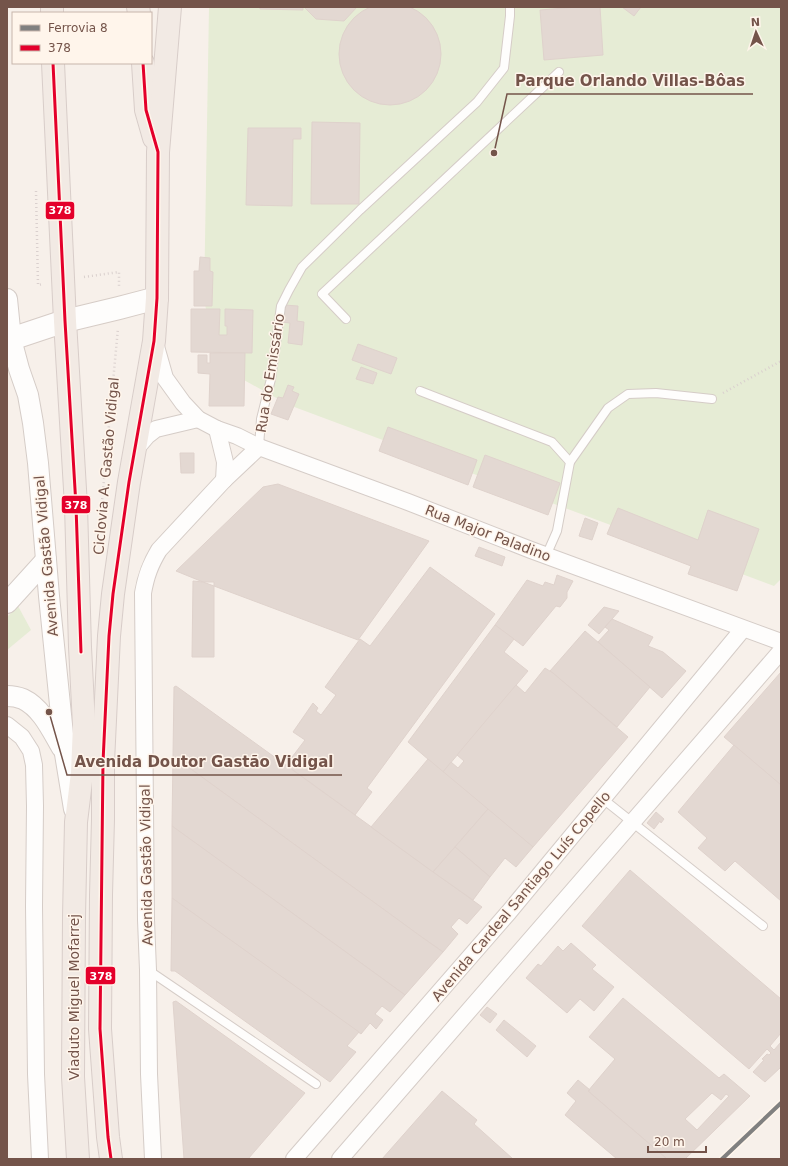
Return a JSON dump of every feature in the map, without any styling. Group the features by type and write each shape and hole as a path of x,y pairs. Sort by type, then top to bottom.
{"highway":[{"path":"135,450 154,341 157,298 158,152 170,7"},
{"name":"Avenida Gastão Vidigal","path":"53,64 65,321 76,506 84,725 82,773 76,829"},
{"path":"143,64 146,110 158,152"},
{"name":"Viaduto Miguel Mofarrej","path":"111,1159 100,1029 103,762 109,636 113,594 135,450"},
{"name":"Viaduto Miguel Mofarrej","path":"76,829 73,1077 78,1159"}],"main road":[{"path":"9,339 65,321 157,298"}],"street":[{"name":"Avenida Gastão Vidigal","path":"7,299 9,339 28,395 33,423 65,754 76,829"},
{"name":"Rua Major Paladino","path":"154,341 165,378 183,403 198,419 217,429 237,436 259,447 408,502 546,556 781,642"},
{"path":"135,450 147,436 156,429 198,419"},
{"path":"217,429 224,462 224,480"},
{"name":"Avenida Gastão Vidigal","path":"153,1159 149,1074 146,920 143,593 146,577 151,563 159,550 224,480 259,447"},
{"path":"7,603 46,560"},
{"name":"Avenida Cardeal Santiago Luís Copello","path":"294,1159 510,912 743,629"},
{"path":"340,1159 781,651"},
{"path":"7,696 22,698 32,705 46,720 65,754"},
{"path":"7,725 22,737 31,751 34,765 36,1074 40,1159"}],"lane":[{"name":"Rua do Emissário","path":"259,447 261,419 271,379 281,306 302,267 360,210 477,102 504,68 510,7"},
{"path":"346,320 322,294 559,72"},
{"path":"420,391 552,442 570,462"},
{"path":"546,556 557,531 570,462 608,408 628,394 656,393 712,399"},
{"path":"603,799 763,926"},
{"path":"148,970 316,1084"}],"path":[{"path":"84,277 119,272 119,281"},
{"name":"Ciclovia A. Gastão Vidigal","path":"100,525 118,326"},
{"path":"712,399 781,361"}],"green space":[{"path":"209,7 781,7 781,579 774,586 289,405 217,365 204,299"},
{"path":"18,606 31,630 7,650 7,617"}],"building":[{"path":"390,3 409,7 426,18 437,35 441,54 437,73 426,90 409,101 390,105 371,101 354,90 343,73 339,54 343,35 354,18 371,7"},
{"path":"260,7 303,7 303,10 260,9"},
{"path":"304,7 357,7 344,21 316,19"},
{"path":"600,7 603,55 544,60 540,10"},
{"path":"622,7 641,7 634,16"},
{"path":"312,122 360,123 359,204 311,204"},
{"path":"248,128 301,128 301,139 293,139 292,206 246,205"},
{"path":"200,257 210,258 210,271 213,272 212,306 194,306 194,271 199,271"},
{"path":"284,305 298,306 297,321 304,322 302,345 288,343 290,323 282,322"},
{"path":"191,309 220,309 219,335 227,335 227,326 225,326 225,309 253,310 252,353 191,352"},
{"path":"358,344 397,358 391,374 352,360"},
{"path":"210,353 245,353 244,406 209,406 210,374 198,373 198,355 207,355 207,363 210,363"},
{"path":"361,367 377,373 373,384 356,379"},
{"path":"288,385 294,387 292,391 299,394 288,420 271,414 278,397 283,398"},
{"path":"388,427 477,460 468,485 379,451"},
{"path":"180,453 194,453 194,473 181,473"},
{"path":"485,455 560,483 548,515 473,487"},
{"path":"278,484 429,541 358,640 214,586 214,582 203,582 176,571 263,487"},
{"path":"618,508 698,540 708,510 759,529 737,591 688,574 691,566 607,534"},
{"path":"585,518 598,523 592,540 579,536"},
{"path":"479,547 505,557 502,566 475,556"},
{"path":"430,567 495,614 367,788 372,792 355,815 286,765 305,740 293,732 313,703 318,708 316,711 321,715 336,695 325,687 360,639 370,646"},
{"path":"557,575 573,581 567,592 567,598 560,607 556,606 523,646 495,625 527,580 543,586 545,582 554,585"},
{"path":"193,581 203,582 214,586 214,657 192,657"},
{"path":"604,607 619,611 599,634 588,625"},
{"path":"612,619 653,637 648,646 663,652 686,671 662,698 598,642 609,630 605,627"},
{"path":"495,625 514,639 504,652 528,671 443,772 408,742"},
{"path":"585,631 650,687 617,727 550,671"},
{"path":"545,668 553,673 628,737 533,847 443,772 451,762 458,768 464,761 457,755 516,685 525,693"},
{"path":"781,672 781,785 724,737"},
{"path":"176,686 482,907 467,924 459,918 451,927 458,934 443,952 423,938 173,756 174,687"},
{"path":"734,745 781,785 781,901 735,861 725,871 698,848 707,838 678,812"},
{"path":"173,756 443,952 405,995 172,826"},
{"path":"428,759 488,809 433,872 371,827"},
{"path":"488,809 533,847 516,867 505,858 490,877 455,847"},
{"path":"656,812 664,819 661,823 660,821 654,829 647,823"},
{"path":"172,826 405,995 390,1012 382,1006 375,1014 383,1020 376,1029 370,1023 361,1034 172,898"},
{"path":"455,847 490,877 473,900 433,872"},
{"path":"630,870 781,999 781,1033 770,1046 774,1050 781,1042 781,1067 765,1082 753,1072 764,1060 762,1059 767,1054 769,1055 771,1053 767,1049 749,1069 582,926"},
{"path":"172,898 359,1032 347,1046 356,1052 330,1082 175,971 171,971"},
{"path":"571,943 596,965 592,969 614,987 594,1011 580,999 567,1013 526,978 538,964 541,966 558,946 563,951"},
{"path":"623,998 719,1078 724,1074 750,1096 685,1159 667,1159 588,1091 615,1059 589,1037","holes":["712,1093 721,1100 726,1094 729,1096 697,1130 685,1119"]},
{"path":"176,1001 305,1093 248,1159 184,1159 173,1002"},
{"path":"487,1007 497,1014 490,1023 480,1015"},
{"path":"504,1020 536,1046 527,1057 496,1030"},
{"path":"578,1080 590,1090 588,1091 667,1159 617,1159 565,1115 576,1101 567,1093"},
{"path":"442,1091 477,1120 474,1124 513,1159 382,1159"}],"rail line":[{"name":"8","path":"722,1159 781,1103"}],"transit line":[{"name":"378","path":"53,64 65,321 76,506 81,652"},
{"name":"378","path":"111,1159 100,1029 103,762 109,636 113,594 129,482 154,341 157,298 158,152 146,110 143,64"}],"place":[{"name":"Parque Orlando Villas-Bôas","path":"494,153"},
{"name":"Avenida Doutor Gastão Vidigal","path":"49,712"}]}
